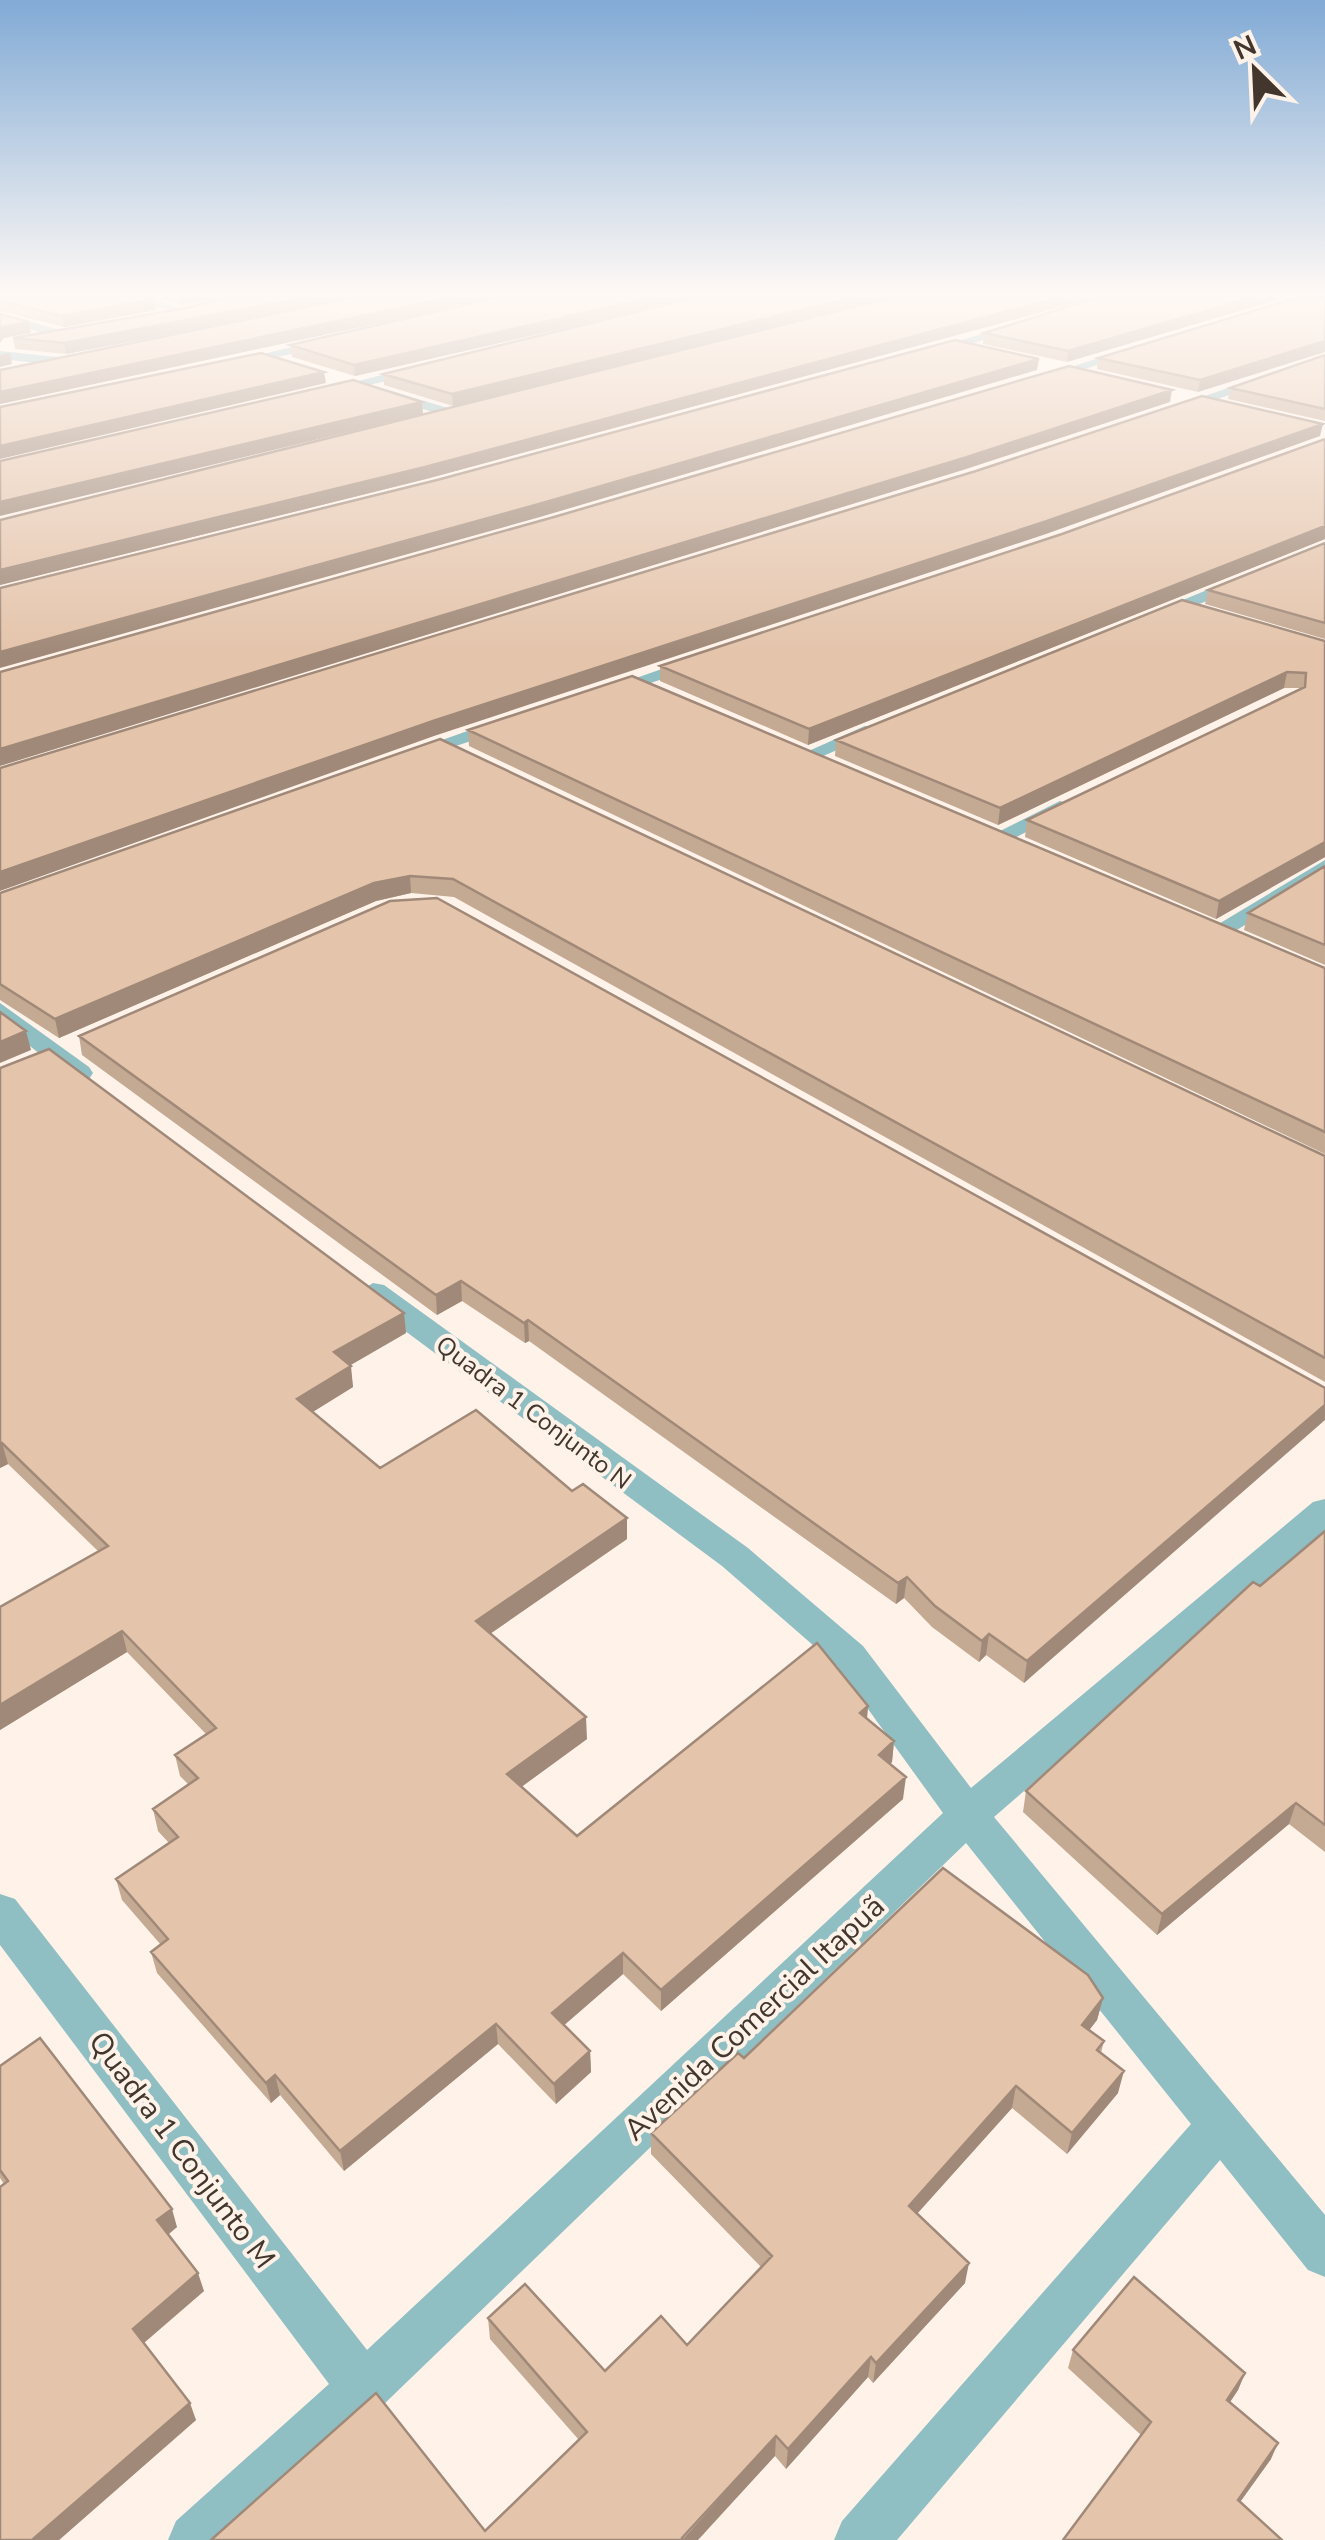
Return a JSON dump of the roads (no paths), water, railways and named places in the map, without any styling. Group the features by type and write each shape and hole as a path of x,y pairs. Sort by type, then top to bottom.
{"street":[{"path":"421,425 459,416"},
{"path":"1146,418 1154,416"},
{"path":"1127,627 1259,574"},
{"path":"1179,606 1215,617"},
{"path":"583,699 709,657"},
{"path":"636,682 670,697"},
{"path":"386,764 530,716"},
{"path":"840,771 797,753 895,721"},
{"path":"442,744 477,761"},
{"path":"1031,852 988,834 1084,796"},
{"path":"1254,946 1210,927 1325,867"},
{"path":"0,1010 46,1059 104,1091"},
{"path":"46,1059 90,1040"},
{"name":"Quadra 1 Conjunto N","path":"344,1270 735,1557 850,1656 968,1814 1325,2253"},
{"name":"Avenida Comercial Itapuã","path":"195,2540 364,2388 968,1814 1325,1511"},
{"name":"Quadra 1 Conjunto M","path":"0,1912 364,2388"},
{"path":"861,2540 1221,2124"}]}
